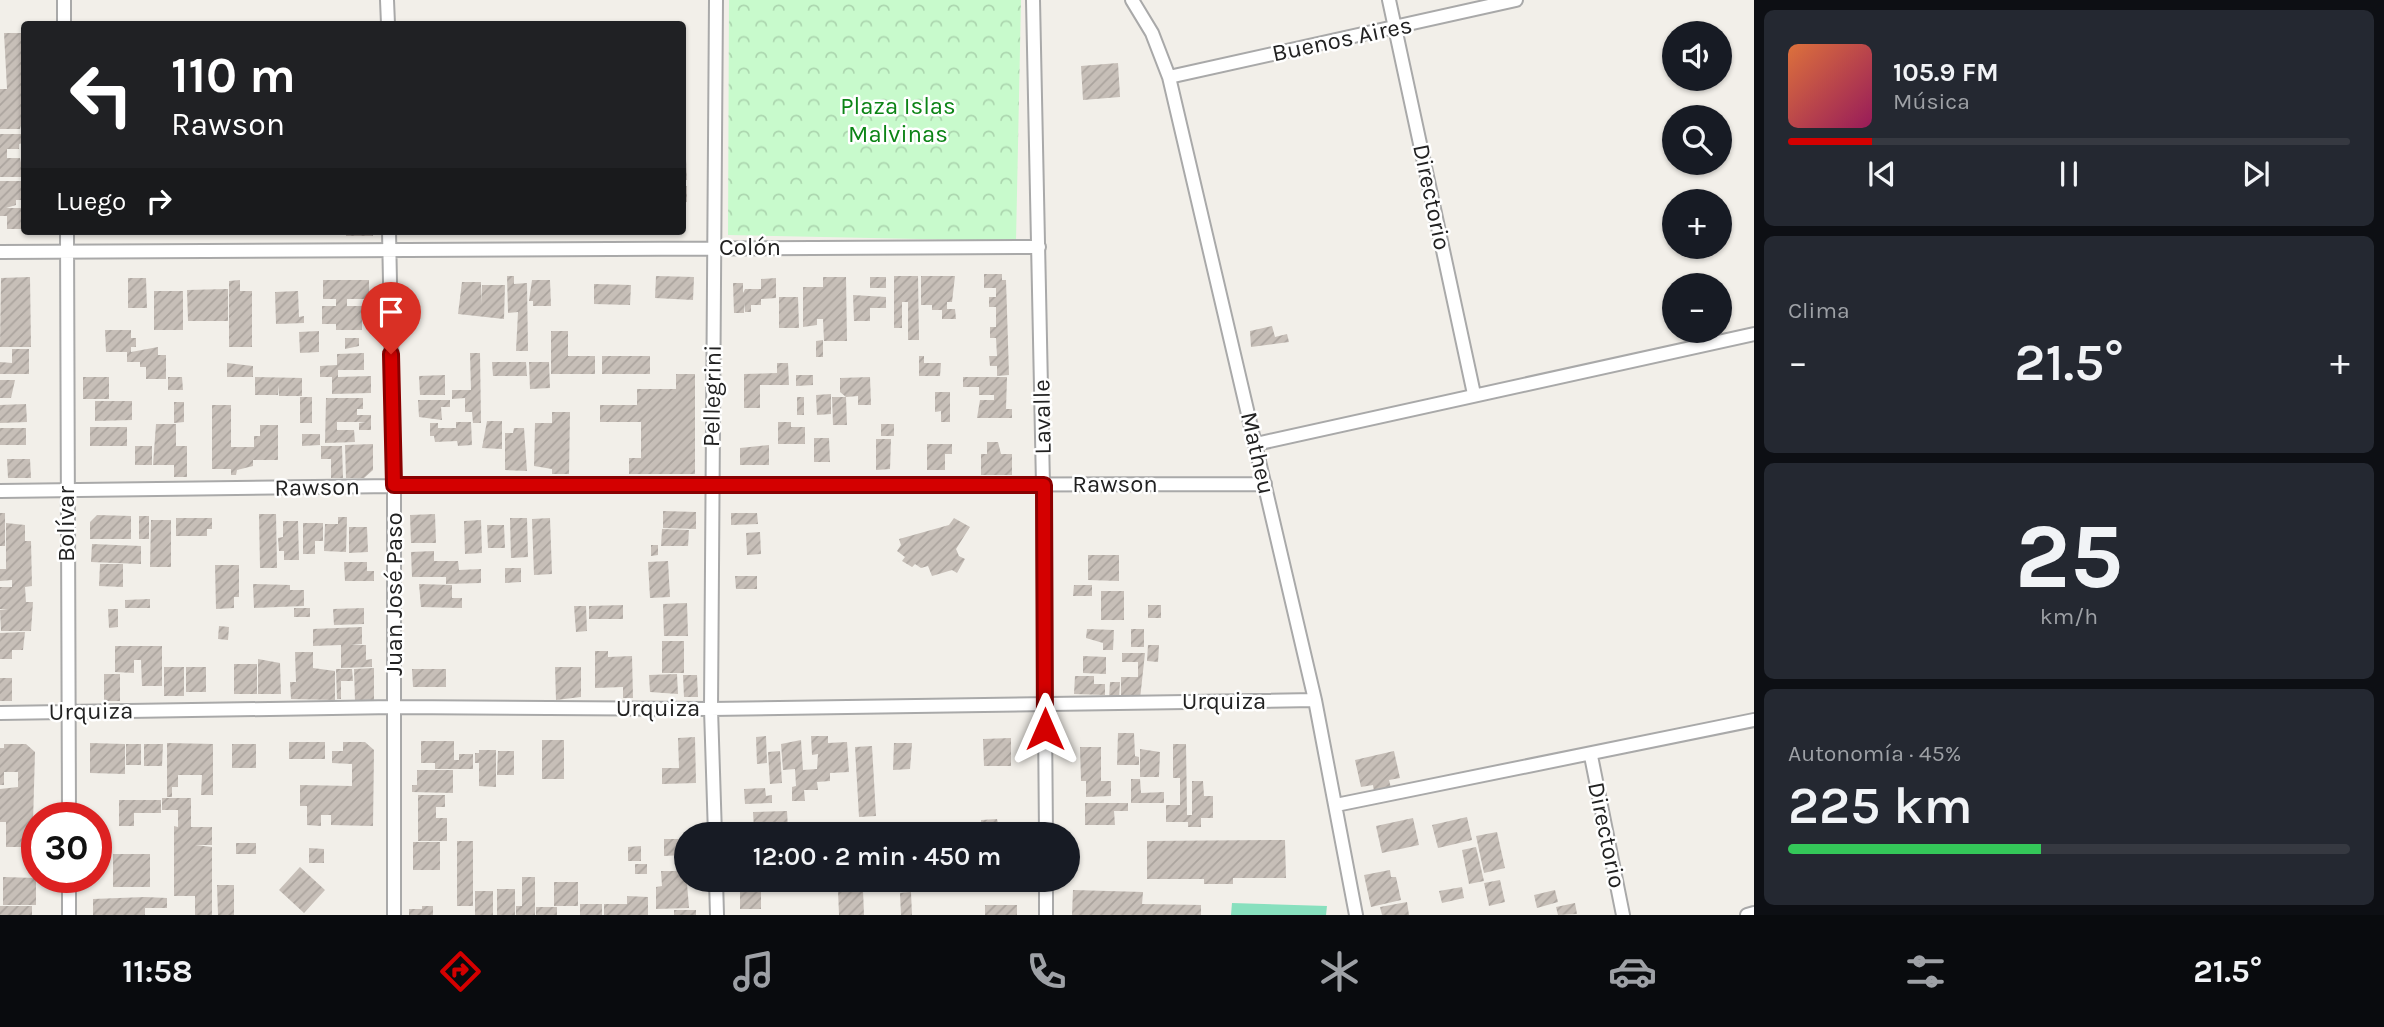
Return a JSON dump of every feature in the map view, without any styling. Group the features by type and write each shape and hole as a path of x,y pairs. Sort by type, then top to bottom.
{"street":[{"path":"64,0 64,21"},
{"path":"387,0 388,21"},
{"name":"Pellegrini","path":"715,822 711,709 711,484 716,0"},
{"name":"Lavalle","path":"1034,0 1044,485 1046,822"},
{"name":"Matheu","path":"1132,0 1152,33 1168,77 1315,700 1356,915"},
{"name":"Directorio","path":"1389,0 1474,394"},
{"name":"Buenos Aires","path":"1168,77 1516,0"},
{"name":"Bolívar","path":"67,235 69,802"},
{"name":"Juan José Paso","path":"389,235 394,485 394,915"},
{"name":"Colón","path":"0,252 1039,247"},
{"path":"1256,444 1754,334"},
{"name":"Rawson","path":"0,491 394,485 1265,484"},
{"name":"Urquiza","path":"0,713 394,707 711,709 1315,700"},
{"path":"1336,805 1591,756 1754,720"},
{"name":"Directorio","path":"1591,756 1623,915"},
{"path":"716,892 717,915"},
{"path":"1046,892 1046,915"},
{"path":"69,893 69,915"},
{"path":"1747,915 1754,914"}],"green space":[{"name":"Plaza Islas Malvinas","path":"729,0 1021,0 1016,241 728,235"},
{"path":"1232,903 1327,906 1326,915 1231,915"}],"building":[{"path":"4,33 21,33 20,129 0,129 0,89 7,89"},
{"path":"1118,63 1120,97 1083,100 1081,66"},
{"path":"0,134 21,134 19,149 7,149 7,158 20,158 21,177 0,177"},
{"path":"0,181 21,181 21,200 16,200 16,205 6,208 21,208 21,229 7,229 7,216 0,216"},
{"path":"984,274 1002,274 1002,280 1006,280 1009,375 997,376 997,366 990,366 989,356 997,356 996,338 990,338 990,327 996,327 996,307 989,307 989,297 996,297 996,288 984,288"},
{"path":"507,276 514,276 514,284 527,283 528,351 516,351 518,312 508,313"},
{"path":"656,276 694,277 693,300 655,298"},
{"path":"894,276 918,276 919,340 908,340 908,302 902,302 902,328 894,328"},
{"path":"921,276 955,276 952,302 947,302 947,309 955,309 956,319 942,319 942,310 932,310 932,305 921,305"},
{"path":"30,277 31,347 0,347 1,278"},
{"path":"823,277 846,277 847,341 824,341 823,319 817,319 817,325 803,327 803,287 823,287"},
{"path":"870,277 886,277 886,288 870,288"},
{"path":"128,278 146,278 147,308 128,308"},
{"path":"776,278 776,298 761,299 761,305 751,305 751,312 745,312 744,303 744,313 734,313 733,283 743,283 743,293 745,289 761,289 761,279"},
{"path":"240,280 240,291 252,291 252,347 229,347 229,281"},
{"path":"323,280 369,280 369,299 347,299 347,306 362,306 362,330 336,330 336,324 322,324 322,306 336,306 336,299 323,299"},
{"path":"532,280 550,280 551,306 533,306 533,301 529,301"},
{"path":"462,282 481,282 481,304 482,285 505,285 504,319 458,314"},
{"path":"594,284 631,285 630,305 594,304"},
{"path":"228,289 228,321 188,321 187,290"},
{"path":"154,291 183,291 183,330 154,330"},
{"path":"298,291 299,317 304,316 304,323 276,324 275,292"},
{"path":"853,295 886,297 886,308 870,308 870,321 854,321"},
{"path":"779,297 798,297 799,328 779,328"},
{"path":"1272,326 1275,337 1287,334 1289,342 1251,347 1250,331"},
{"path":"105,330 131,330 131,338 136,338 136,347 131,347 131,352 158,347 158,355 166,355 166,379 146,379 146,367 140,367 140,362 127,362 127,352 106,352"},
{"path":"319,331 319,352 300,353 299,332"},
{"path":"551,331 568,331 568,356 595,356 595,374 551,374"},
{"path":"345,338 359,338 359,346 345,349"},
{"path":"823,340 823,357 816,357 816,341"},
{"path":"12,349 29,349 29,374 0,374 0,362 12,363"},
{"path":"364,353 364,370 338,370 338,377 371,376 371,393 332,394 332,377 320,377 320,366 337,365 337,354"},
{"path":"470,353 480,353 481,423 473,423 472,412 465,412 465,398 452,399 452,390 471,390"},
{"path":"602,356 650,356 650,374 602,374"},
{"path":"919,356 924,356 924,363 941,363 940,376 919,376"},
{"path":"492,362 526,362 527,376 493,376"},
{"path":"529,362 549,362 550,388 530,389"},
{"path":"227,363 253,366 253,377 227,377"},
{"path":"777,363 788,363 789,385 760,385 760,408 744,408 744,374 777,373"},
{"path":"676,374 695,374 695,474 629,474 629,458 641,458 641,422 600,422 600,405 637,405 637,389 676,389"},
{"path":"445,375 445,395 420,395 419,376"},
{"path":"796,375 813,375 813,385 796,386"},
{"path":"83,377 109,377 109,399 83,399"},
{"path":"168,377 182,377 183,390 168,390"},
{"path":"255,377 302,378 302,396 279,396 279,385 278,395 255,395"},
{"path":"870,377 871,405 858,405 858,396 846,397 840,392 840,378"},
{"path":"963,377 1007,377 1006,409 1012,409 1012,418 977,418 980,400 994,400 994,395 979,395 979,387 963,387"},
{"path":"0,380 15,380 11,398 0,398"},
{"path":"935,392 950,392 950,422 941,422 941,411 935,412"},
{"path":"831,394 831,414 817,415 816,395"},
{"path":"300,397 312,397 312,423 300,423"},
{"path":"797,397 804,397 804,415 797,415"},
{"path":"832,397 846,397 847,425 833,425"},
{"path":"326,398 363,398 363,409 357,409 357,415 371,415 371,430 359,430 359,423 366,422 337,422 337,430 354,430 355,442 325,443"},
{"path":"418,400 450,400 450,407 441,407 442,420 419,417"},
{"path":"95,401 132,401 132,420 95,421"},
{"path":"174,402 184,402 184,422 174,423"},
{"path":"26,404 27,422 0,423 0,405"},
{"path":"212,405 231,405 231,447 254,447 254,436 260,436 260,425 278,425 278,460 253,460 253,466 237,470 236,475 231,475 231,469 212,469"},
{"path":"552,412 570,412 569,474 552,474 552,469 534,466 535,423 552,423"},
{"path":"487,421 502,421 502,449 482,448"},
{"path":"456,422 471,422 472,445 458,446 457,441 435,442 434,436 430,436 430,423 438,423 438,428 456,428"},
{"path":"778,422 791,422 791,427 805,427 805,444 778,444"},
{"path":"156,424 176,424 176,446 187,446 187,477 174,477 174,465 153,465"},
{"path":"881,424 894,424 894,436 881,436"},
{"path":"90,427 127,427 127,446 90,446"},
{"path":"0,428 26,428 26,445 0,445"},
{"path":"514,428 524,428 527,471 505,470 505,433 513,433"},
{"path":"302,434 320,434 320,445 302,446"},
{"path":"814,438 829,438 830,462 814,462"},
{"path":"876,439 891,439 890,469 876,470"},
{"path":"987,442 998,442 1001,454 1012,454 1012,475 981,475 981,454 987,454"},
{"path":"373,444 373,470 364,478 346,478 345,445"},
{"path":"927,444 952,444 952,454 945,454 945,470 927,470"},
{"path":"769,445 769,465 740,465 740,448"},
{"path":"135,446 152,446 152,465 135,465"},
{"path":"321,446 342,446 343,478 331,478 331,459 321,459"},
{"path":"7,459 30,459 31,478 8,478"},
{"path":"663,511 696,512 696,529 663,528"},
{"path":"0,513 5,513 5,546 0,546"},
{"path":"731,513 757,513 758,524 731,525"},
{"path":"259,514 276,514 277,568 260,568"},
{"path":"435,514 436,543 411,543 410,515"},
{"path":"97,515 131,516 131,539 90,539 90,522"},
{"path":"139,516 149,516 149,539 139,539"},
{"path":"338,517 347,517 346,552 324,551 325,524 338,524"},
{"path":"176,518 212,518 212,529 207,529 207,536 176,536"},
{"path":"510,518 527,518 528,557 511,558"},
{"path":"550,518 552,574 534,575 532,519"},
{"path":"954,518 970,527 956,549 959,556 965,559 957,573 952,570 932,576 928,566 921,568 915,564 912,567 902,561 905,557 897,551 901,545 899,539 949,525"},
{"path":"151,520 171,520 171,567 150,567"},
{"path":"481,520 482,553 465,554 464,521"},
{"path":"283,521 298,521 299,560 284,560 284,551 279,551 278,538 283,537"},
{"path":"6,523 25,525 25,541 31,541 32,586 25,587 26,602 33,602 31,631 1,631 0,610 8,609 0,609 0,587 12,587 12,580 0,581 0,569 6,569"},
{"path":"303,523 323,523 323,541 315,541 315,554 303,554"},
{"path":"487,525 504,525 505,548 488,548"},
{"path":"349,527 367,527 368,552 349,553"},
{"path":"662,529 689,530 688,546 661,546"},
{"path":"760,532 761,554 747,555 746,533"},
{"path":"92,544 141,546 141,564 91,562"},
{"path":"651,545 658,545 658,555 651,556"},
{"path":"434,551 434,561 458,561 459,570 481,569 481,583 446,584 446,577 412,577 411,552"},
{"path":"1088,555 1119,555 1119,581 1088,580"},
{"path":"668,561 670,597 650,598 648,562"},
{"path":"344,562 367,562 367,571 374,571 374,581 345,581"},
{"path":"100,564 123,564 123,587 99,586"},
{"path":"215,565 239,565 239,597 234,597 234,608 216,609"},
{"path":"505,568 521,568 521,582 505,583"},
{"path":"735,576 757,576 757,589 736,589"},
{"path":"253,584 290,585 290,590 304,590 304,606 254,608"},
{"path":"419,584 452,585 452,598 462,598 462,608 421,607"},
{"path":"1074,585 1092,585 1092,596 1073,596"},
{"path":"1101,591 1124,591 1124,620 1101,620"},
{"path":"150,599 150,608 125,608 125,600"},
{"path":"687,603 688,636 664,636 663,604"},
{"path":"623,605 623,619 589,619 589,606"},
{"path":"1148,605 1161,605 1161,618 1148,618"},
{"path":"574,606 586,606 587,631 576,632"},
{"path":"294,608 310,608 310,617 294,617"},
{"path":"364,608 364,624 334,625 333,609"},
{"path":"108,609 118,609 118,627 109,628"},
{"path":"219,626 229,627 228,640 218,639"},
{"path":"362,627 362,644 350,645 366,645 366,660 372,659 372,667 341,668 341,645 313,646 313,629"},
{"path":"1087,629 1114,630 1113,650 1103,650 1103,643 1086,638"},
{"path":"1131,629 1144,629 1144,647 1131,647"},
{"path":"25,632 23,650 12,650 12,659 0,659 0,633"},
{"path":"662,641 684,641 684,673 662,673"},
{"path":"1148,645 1159,645 1158,662 1147,661"},
{"path":"115,646 162,646 162,686 142,686 141,660 134,660 134,673 115,672"},
{"path":"595,651 608,651 608,657 632,656 633,698 623,698 623,687 595,688"},
{"path":"295,652 313,652 313,668 335,671 335,700 291,699 290,682 296,682"},
{"path":"1122,653 1145,653 1140,699 1121,699 1121,677 1138,677 1138,662 1122,662"},
{"path":"1083,656 1106,657 1106,674 1083,673"},
{"path":"258,659 280,663 281,694 258,694"},
{"path":"234,664 257,664 257,694 234,694"},
{"path":"164,667 184,667 184,696 164,696"},
{"path":"186,667 206,667 206,692 186,692"},
{"path":"555,667 581,667 581,697 556,700"},
{"path":"374,668 374,701 355,701 354,669"},
{"path":"336,669 352,669 353,681 341,681 341,699 337,699"},
{"path":"412,669 446,669 446,687 413,687"},
{"path":"104,674 120,674 120,701 104,701"},
{"path":"677,674 678,694 650,692 649,675"},
{"path":"683,675 697,675 698,697 684,697"},
{"path":"1075,676 1094,676 1094,684 1105,684 1105,695 1074,694"},
{"path":"0,678 12,678 12,701 0,701"},
{"path":"1110,682 1120,682 1119,699 1109,699"},
{"path":"1118,733 1134,733 1135,756 1139,757 1139,765 1117,765"},
{"path":"766,736 767,763 757,764 756,737"},
{"path":"811,736 828,736 828,743 847,742 849,772 830,773 830,781 817,782 818,790 804,790 805,801 792,801 792,787 796,786 795,769 783,770 781,744 801,740 803,770 817,769 818,754 812,755"},
{"path":"695,737 696,783 662,784 662,768 679,768 678,738"},
{"path":"1011,738 1011,766 984,766 983,739"},
{"path":"542,740 564,740 564,779 542,779"},
{"path":"421,741 454,741 454,760 459,760 459,754 473,754 473,769 435,769 435,763 421,763"},
{"path":"289,742 325,742 325,759 289,759"},
{"path":"343,742 365,742 374,750 373,826 331,825 331,815 321,815 321,826 307,825 307,806 300,806 300,785 352,786 352,764 332,763 332,751 343,751"},
{"path":"90,743 125,744 125,774 90,773"},
{"path":"167,743 213,744 213,795 201,795 202,775 178,775 178,787 172,787 172,797 167,797"},
{"path":"894,743 912,743 910,769 893,770"},
{"path":"4,744 26,744 35,752 34,802 21,802 21,847 6,847 6,822 0,822 0,789 18,787 18,772 4,772 4,785 0,785 0,748 4,748"},
{"path":"126,744 141,744 141,765 126,765"},
{"path":"144,744 163,744 162,766 144,766"},
{"path":"232,744 256,744 256,768 232,768"},
{"path":"1173,744 1186,744 1187,815 1192,815 1192,781 1203,781 1204,796 1213,796 1213,818 1201,818 1201,827 1188,827 1188,822 1166,822 1166,805 1180,805 1180,778 1173,778"},
{"path":"872,746 876,816 859,817 855,747"},
{"path":"1080,747 1101,747 1101,781 1111,781 1111,796 1086,797 1086,781 1081,781"},
{"path":"1140,749 1160,752 1159,777 1140,777"},
{"path":"479,750 496,750 496,787 479,786 479,763 475,763 475,753 479,753"},
{"path":"498,751 514,751 514,775 497,775"},
{"path":"780,751 782,783 770,784 768,752"},
{"path":"1394,751 1400,778 1389,780 1391,788 1374,792 1373,785 1361,787 1355,760"},
{"path":"417,770 453,770 453,793 412,792 412,785 417,785"},
{"path":"1131,779 1140,779 1141,793 1164,792 1164,803 1131,803"},
{"path":"765,788 766,796 772,795 772,803 745,804 744,789"},
{"path":"418,795 445,795 445,807 436,807 436,818 447,818 447,841 418,841"},
{"path":"162,798 191,798 191,827 212,827 212,845 195,845 212,847 212,915 195,915 195,896 174,896 174,826 178,827 178,810 162,810"},
{"path":"119,800 161,800 161,813 134,813 134,826 119,826"},
{"path":"1085,803 1128,803 1128,811 1114,811 1115,825 1085,825"},
{"path":"787,811 788,822 754,822 753,812"},
{"path":"1467,817 1472,840 1438,848 1432,825"},
{"path":"1413,818 1419,845 1382,853 1376,826"},
{"path":"997,819 998,822 981,822"},
{"path":"1497,832 1505,868 1484,873 1476,836"},
{"path":"664,839 674,839 674,856 664,856"},
{"path":"1285,840 1286,878 1233,878 1233,884 1204,884 1204,879 1147,879 1147,841"},
{"path":"457,841 473,841 473,906 457,906"},
{"path":"413,842 440,842 440,870 413,870"},
{"path":"236,843 256,843 256,854 236,854"},
{"path":"641,846 641,861 628,861 628,847"},
{"path":"1476,847 1484,881 1469,884 1462,850"},
{"path":"309,848 324,849 324,863 309,863"},
{"path":"113,854 150,854 150,887 113,887"},
{"path":"635,864 647,864 647,874 635,874"},
{"path":"300,867 325,890 304,913 279,890"},
{"path":"1390,870 1391,877 1396,877 1401,900 1371,907 1364,875"},
{"path":"661,871 674,871 674,892 688,892 689,908 656,909 656,887 662,886"},
{"path":"3,877 21,878 21,893 36,893 36,905 3,905"},
{"path":"522,877 535,877 535,915 516,915 516,906 522,906"},
{"path":"1500,880 1505,902 1489,906 1484,883"},
{"path":"554,882 578,882 578,906 554,906"},
{"path":"217,885 234,885 234,915 218,915"},
{"path":"1462,887 1464,898 1442,903 1439,891"},
{"path":"497,889 515,889 515,915 497,915"},
{"path":"1080,890 1143,892 1142,904 1201,905 1201,915 1072,915 1073,892"},
{"path":"1555,890 1558,902 1537,908 1534,895"},
{"path":"475,891 493,891 493,915 475,915"},
{"path":"740,892 761,892 761,909 740,909"},
{"path":"838,892 863,892 864,915 839,915"},
{"path":"911,892 912,915 901,915 900,893"},
{"path":"627,896 648,897 648,915 604,915 604,904 627,904"},
{"path":"167,898 167,908 145,908 145,915 93,915 93,899"},
{"path":"1407,902 1409,915 1382,915 1380,907"},
{"path":"1575,903 1577,914 1558,915 1556,907"},
{"path":"580,904 602,904 602,915 580,915"},
{"path":"985,905 1017,905 1017,915 985,915"},
{"path":"0,906 32,906 32,915 0,915"},
{"path":"422,906 433,906 433,915 409,915 409,909 422,909"},
{"path":"536,907 557,907 557,915 536,915"},
{"path":"674,910 696,910 696,915 674,915"}],"route":[{"path":"391,354 394,485 1044,485 1045,729"}]}
